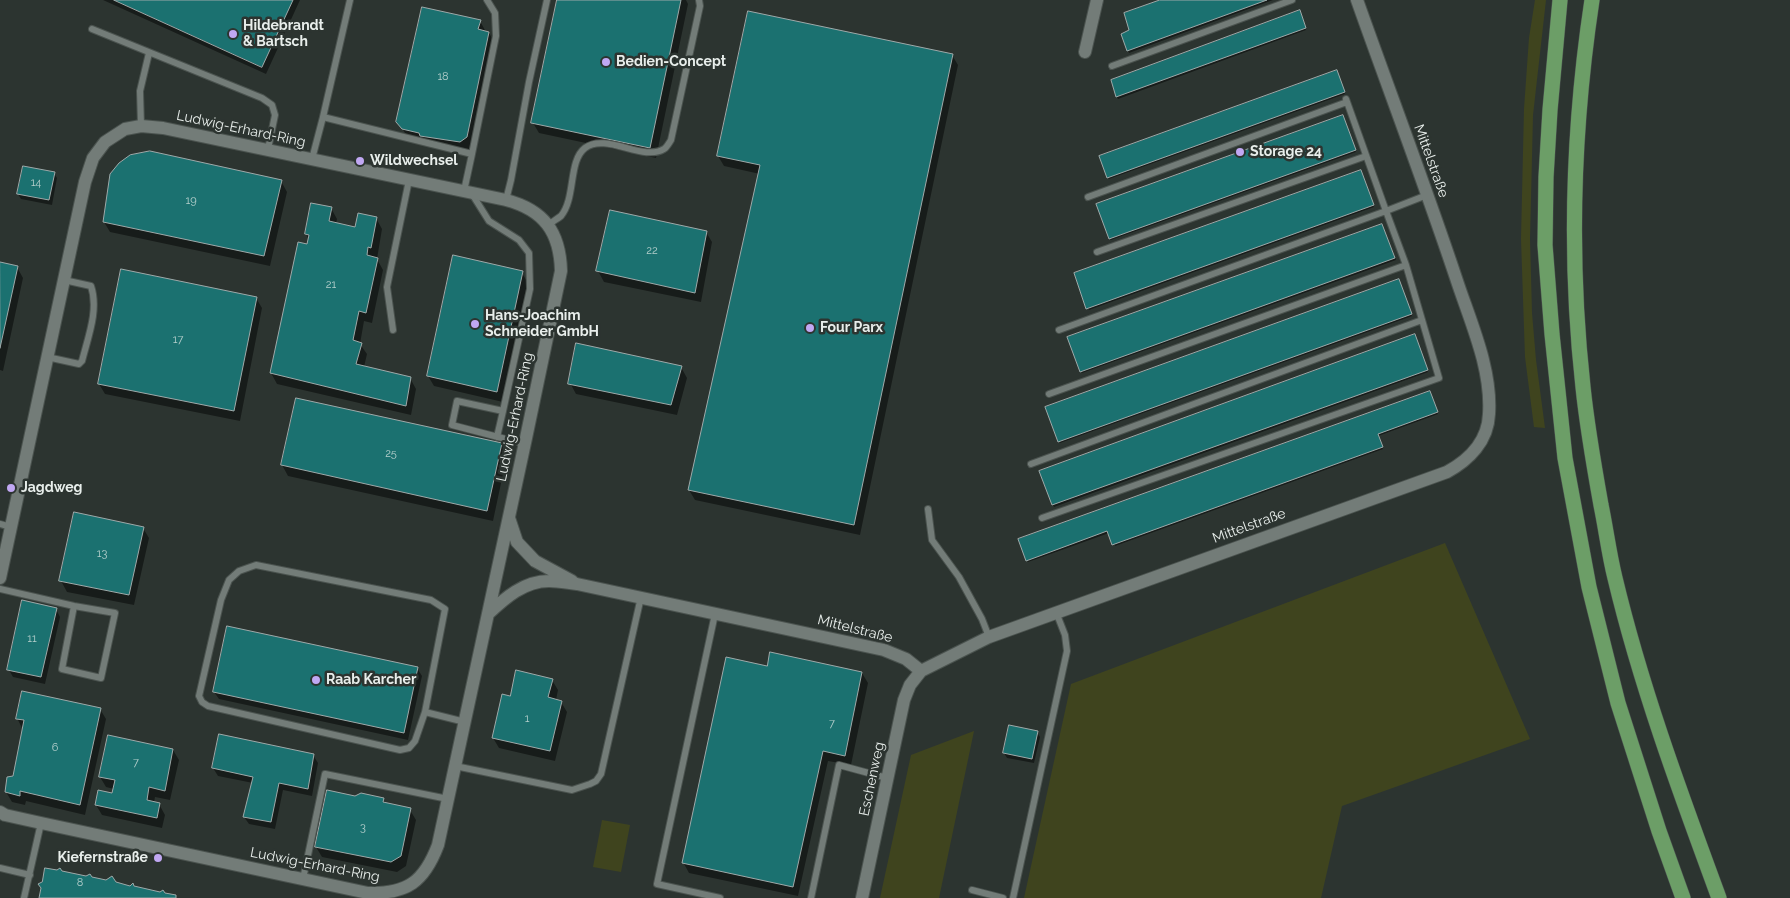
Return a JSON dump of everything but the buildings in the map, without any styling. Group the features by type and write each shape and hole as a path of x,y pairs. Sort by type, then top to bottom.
{"highway":[{"path":"1592,0 1583,67 1576,176 1575,239 1582,386 1614,576 1648,698 1719,898"},
{"path":"1560,4 1550,110 1546,177 1545,245 1565,458 1589,587 1618,704 1683,898"}],"street":[{"path":"1085,52 1097,0"},
{"name":"Mittelstraße","path":"488,614 511,593 532,584 548,581 577,584 884,650 906,659 921,671 989,636 1447,472 1462,464 1477,448 1487,430 1489,394 1484,367 1427,196 1357,0"},
{"name":"Ludwig-Erhard-Ring","path":"0,578 6,525 47,357 85,182 93,158 104,142 125,129 141,126 163,128 506,200 521,204 540,216 548,225 556,238 560,253 560,271 525,444 438,846 431,864 421,877 407,886 386,893 343,893 303,880 5,815 0,812"},
{"name":"Mittelstraße","path":"508,518 518,542 535,561 577,584"},
{"name":"Eschenweg","path":"862,898 904,700 910,685 921,671"}],"lane":[{"path":"312,159 350,0"},
{"path":"487,0 495,13 496,36 472,154 467,192 490,221 519,240 529,252 530,289 497,437"},
{"path":"506,200 547,0"},
{"path":"548,225 561,216 569,201 578,154 587,147 600,143 653,153 665,149 671,140 700,6 699,0"},
{"path":"1112,66 1292,0"},
{"path":"92,29 262,98 272,105 275,115 268,149"},
{"path":"141,126 140,91 149,53"},
{"path":"1042,518 1439,378 1406,265 1346,100 1088,197"},
{"path":"323,117 472,154"},
{"path":"1097,252 1366,156"},
{"path":"393,330 387,287 409,180"},
{"path":"1059,330 1427,196"},
{"path":"1050,394 1406,265"},
{"path":"47,357 79,364 82,361 94,310 94,296 91,286 64,280"},
{"path":"1031,464 1422,320"},
{"path":"503,411 457,401 452,425 525,444"},
{"path":"928,509 932,540 959,577 989,636"},
{"path":"256,565 431,600 441,605 445,609 425,712 415,741 409,748 400,750 208,706 202,702 199,696 222,600 229,580 239,571 256,565"},
{"path":"0,589 115,614 101,678 62,669 74,606"},
{"path":"455,766 572,790 596,781 601,774 641,597"},
{"path":"1013,898 1067,651 1065,635 1056,612"},
{"path":"715,614 658,884 720,898"},
{"path":"425,712 465,722"},
{"path":"811,898 840,765 888,778"},
{"path":"303,880 325,774 448,799"},
{"path":"24,898 41,823"},
{"path":"0,868 30,875"},
{"path":"972,890 1003,898"}],"green space":[{"path":"1535,0 1546,0 1533,115 1530,239 1532,313 1545,428 1534,427 1525,357 1521,239 1524,109 1529,38"},
{"path":"1445,543 1530,739 1342,806 1321,898 1024,898 1071,684"},
{"path":"974,731 939,898 880,898 911,755"},
{"path":"602,820 630,825 621,872 593,867"}],"place":[{"name":"Hildebrandt & Bartsch","path":"233,34"},
{"name":"Bedien-Concept","path":"606,62"},
{"name":"Storage 24","path":"1240,152"},
{"name":"Wildwechsel","path":"360,161"},
{"name":"Hans-Joachim Schneider GmbH","path":"475,324"},
{"name":"Four Parx","path":"810,328"},
{"name":"Jagdweg","path":"11,488"},
{"name":"Raab Karcher","path":"316,680"},
{"name":"Kiefernstraße","path":"158,858"}]}
